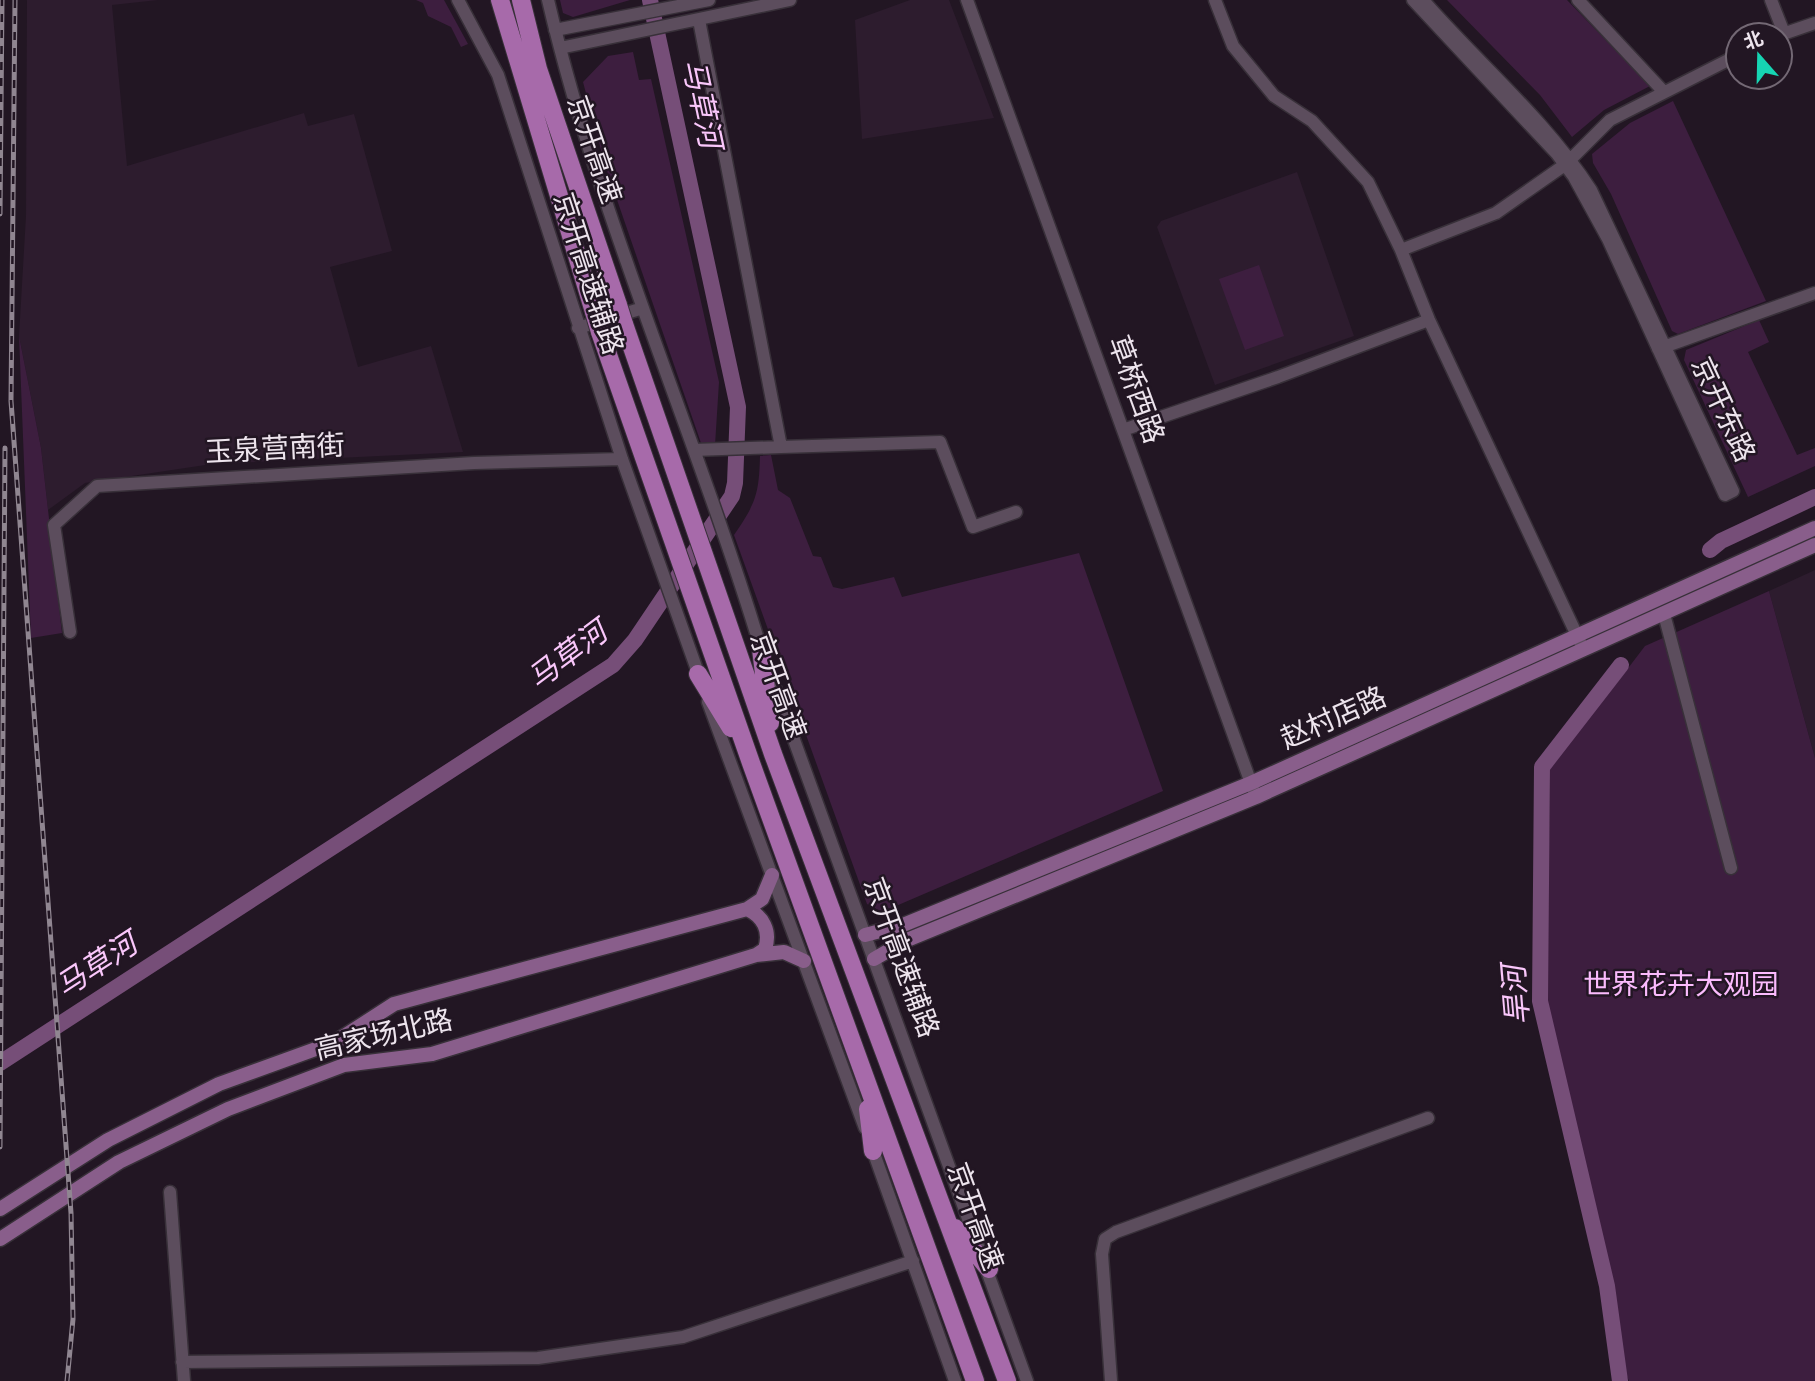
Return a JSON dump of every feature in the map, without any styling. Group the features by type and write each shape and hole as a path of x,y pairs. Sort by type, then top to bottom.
{"highway":[{"path":"488,0 519,70"},
{"name":"京开高速","path":"500,0 600,332 751,763 975,1381"},
{"name":"京开高速","path":"521,0 538,69 709,573 773,754 1007,1381"},
{"path":"761,649 773,754"},
{"path":"698,674 751,763"},
{"path":"864,1078 873,1151"},
{"path":"947,1218 989,1269"}],"main road":[{"name":"赵村店路","path":"865,935 903,925 1254,790 1577,635 1815,528"},
{"name":"赵村店路","path":"874,959 907,940 1584,650 1815,545"},
{"path":"756,955 765,949 766,931 756,914 747,909 762,899 772,875"},
{"name":"高家场北路","path":"0,1209 108,1140 219,1084 335,1042 394,1004 747,909"},
{"name":"高家场北路","path":"0,1239 119,1162 229,1109 344,1065 432,1054 756,955 784,952 804,961"}],"street":[{"name":"京开高速辅路","path":"458,0 498,75 578,328 698,674"},
{"name":"京开高速辅路","path":"548,0 581,127 731,551 761,649 989,1269 1027,1381"},
{"path":"555,30 635,17 676,5 709,0"},
{"path":"560,48 790,0"},
{"name":"草桥西路","path":"967,0 1254,790"},
{"path":"1215,0 1233,46 1275,96 1312,121 1368,182 1401,250 1429,320 1584,650"},
{"name":"京开东路","path":"1413,0 1568,162"},
{"name":"京开东路","path":"1423,0 1527,107 1568,162 1662,347 1732,491 1725,495 1662,347"},
{"path":"1578,0 1663,90"},
{"path":"1771,0 1778,21"},
{"path":"699,20 781,447"},
{"path":"1794,30 1815,23"},
{"path":"1401,250 1496,213 1568,162 1611,120 1663,90 1724,62"},
{"path":"1662,347 1815,293"},
{"path":"578,328 643,308"},
{"path":"1123,429 1278,377 1429,320"},
{"path":"694,450 940,442 973,527 1016,512"},
{"name":"玉泉营南街","path":"70,632 54,525 97,486 447,465 622,459"},
{"path":"1664,614 1731,869"},
{"path":"698,674 955,1381"},
{"path":"1111,1381 1101,1254 1105,1239 1116,1231 1428,1118"},
{"path":"170,1192 184,1381"},
{"path":"182,1362 538,1358 683,1337 913,1261"}],"shaded area":[{"path":"27,0 158,0 112,5 127,166 304,113 308,126 354,114 392,251 330,267 358,367 431,346 463,452 212,464 85,483 48,510 41,448 19,336 26,216"},
{"path":"910,0 949,0 994,118 862,139 855,20"},
{"path":"1297,172 1354,336 1215,385 1157,227 1161,221"},
{"path":"1815,570 1815,758 1769,591"}],"green space":[{"path":"416,0 444,0 468,44 461,47 451,27 428,16 423,3"},
{"path":"560,0 630,0 573,17 563,13"},
{"path":"1447,0 1567,0 1650,86 1604,110 1572,137 1540,95"},
{"path":"633,52 639,80 651,79 719,382 715,445 701,443 605,165 583,82 608,56"},
{"path":"1673,101 1766,301 1678,334 1672,331 1611,194 1593,163 1592,154 1630,123"},
{"path":"1259,265 1284,336 1245,350 1219,279"},
{"path":"1759,320 1769,342 1748,352 1797,455 1815,448 1815,466 1748,497 1684,360 1686,350"},
{"path":"19,336 41,448 62,633 31,638"},
{"path":"771,455 778,490 790,498 813,556 821,557 833,587 842,589 894,577 902,597 1079,553 1163,791 882,912 867,904 734,535 755,498 760,456"},
{"name":"世界花卉大观园","path":"1769,591 1815,758 1815,1381 1629,1381 1623,1367 1612,1278 1551,1045 1547,986 1550,767 1587,697 1616,684 1645,646"}],"waterway":[{"name":"马草河","path":"0,1063 613,665 635,640 732,496 735,483 738,407 650,0"},
{"name":"旱河","path":"1710,550 1721,541 1815,497"},
{"name":"旱河","path":"1620,1381 1607,1286 1540,1001 1542,767 1621,665"}],"railway":[{"path":"0,214 2,0"},
{"path":"15,0 11,401 71,1213 73,1319 67,1381"},
{"path":"0,1147 5,448"}]}
